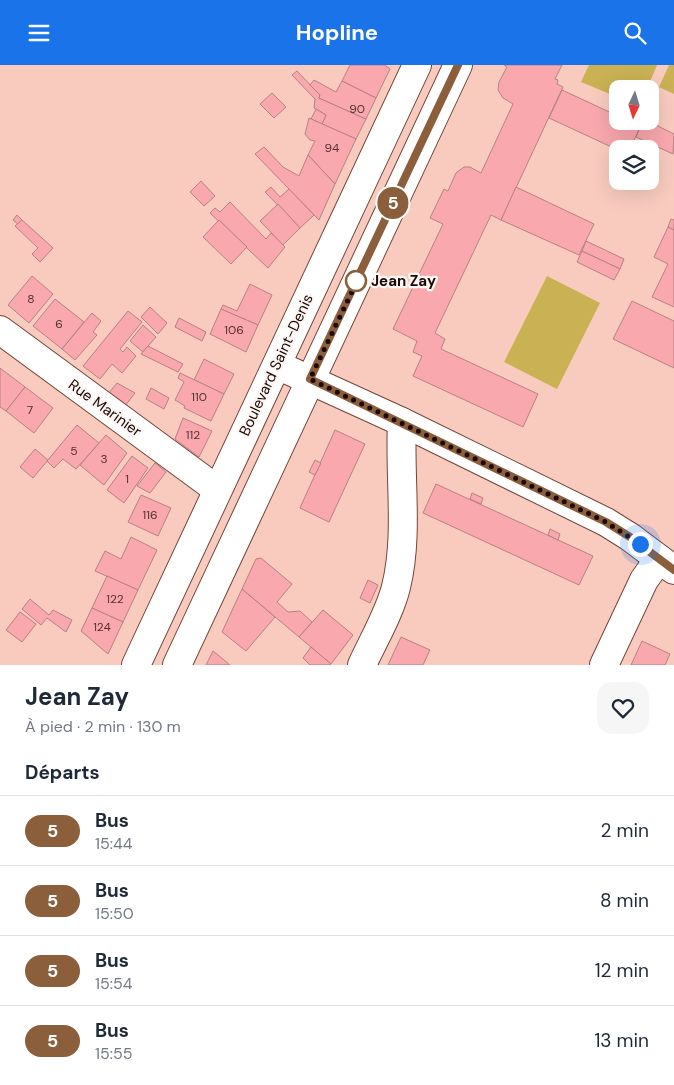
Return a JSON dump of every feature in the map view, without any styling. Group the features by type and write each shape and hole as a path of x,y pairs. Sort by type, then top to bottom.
{"main road":[{"name":"Boulevard Saint-Denis","path":"136,665 417,65"},
{"path":"177,665 458,65"},
{"name":"Rue Marinier","path":"0,330 211,485"},
{"path":"277,365 402,422 606,522 630,537 667,565 644,579 604,665"},
{"path":"362,665 396,590 402,557 400,459 402,422"}],"shaded area":[{"path":"589,65 657,65 651,80 609,80 609,94 581,82"},
{"path":"669,65 674,65 674,94 659,87"},
{"path":"547,276 600,303 557,389 504,362"}],"building":[{"path":"350,65 385,65 390,69 376,98 342,81"},
{"path":"504,65 562,65 555,79 558,80 557,84 563,87 501,220 491,215 435,333 445,339 441,349 538,394 523,427 413,376 422,356 413,352 417,341 393,329 443,224 430,218 444,189 448,191 456,173 464,167 470,167 481,173 513,104 503,98 498,90 499,82 507,67"},
{"path":"297,71 320,95 319,98 366,119 356,139 322,124 326,115 314,108 315,99 292,75"},
{"path":"314,80 336,92 342,81 376,98 366,119 319,98 320,95 310,85"},
{"path":"562,90 609,112 609,130 639,130 634,140 609,140 609,146 549,118"},
{"path":"272,93 286,107 274,118 260,104"},
{"path":"316,109 326,115 322,124 311,119"},
{"path":"309,118 356,139 335,184 308,155 315,141 310,140 305,134"},
{"path":"659,126 674,134 673,154 659,148 659,140 643,140 636,137 639,130 659,130"},
{"path":"264,147 283,167 299,176 308,155 335,184 319,220 255,154"},
{"path":"201,181 215,196 204,206 190,192"},
{"path":"271,187 280,197 289,189 314,215 300,228 265,192"},
{"path":"516,187 594,224 579,255 501,220"},
{"path":"230,202 266,239 271,233 285,247 268,268 210,213 215,208 220,212"},
{"path":"278,204 300,228 283,245 260,221"},
{"path":"17,215 22,220 18,224 13,220"},
{"path":"671,219 674,220 674,230 668,227"},
{"path":"22,220 53,248 40,262 32,254 38,248 15,226"},
{"path":"219,220 247,247 231,264 203,237"},
{"path":"668,227 674,230 674,307 652,297 668,264 654,257"},
{"path":"586,241 624,259 620,269 582,251"},
{"path":"582,251 620,269 614,280 577,262"},
{"path":"32,276 53,294 29,323 8,305"},
{"path":"250,284 272,295 258,325 221,309 223,305 237,311"},
{"path":"55,299 84,322 62,349 33,326"},
{"path":"632,301 674,321 674,368 613,339"},
{"path":"150,307 167,323 158,334 141,317"},
{"path":"221,309 258,325 246,352 210,334"},
{"path":"128,311 142,322 120,349 123,352 127,347 136,356 122,373 112,364 100,379 83,366"},
{"path":"92,313 101,321 93,332 97,335 75,360 62,349"},
{"path":"179,318 206,332 202,341 175,327"},
{"path":"143,325 156,337 143,352 130,341"},
{"path":"148,346 183,364 178,372 141,354"},
{"path":"204,359 234,374 224,394 194,380"},
{"path":"0,368 25,387 6,411 0,407"},
{"path":"180,373 224,394 211,421 184,408 185,406 175,400 184,382 178,378"},
{"path":"117,383 135,393 125,406 108,394"},
{"path":"25,387 53,408 34,433 6,411"},
{"path":"151,388 169,398 164,409 146,399"},
{"path":"183,418 212,431 199,457 175,439"},
{"path":"77,425 99,443 76,469 63,459 54,468 47,461"},
{"path":"335,430 365,444 329,522 300,508"},
{"path":"106,435 127,453 104,485 80,465"},
{"path":"35,449 48,460 33,478 20,467"},
{"path":"132,456 148,468 124,503 107,490"},
{"path":"315,460 321,463 315,475 309,472"},
{"path":"155,463 166,472 150,493 137,486"},
{"path":"436,484 593,556 579,585 423,513"},
{"path":"472,493 483,498 481,504 470,499"},
{"path":"141,495 171,508 158,536 128,522"},
{"path":"550,529 560,534 558,540 548,535"},
{"path":"131,537 157,550 138,590 95,571 105,551 121,559"},
{"path":"261,558 292,584 277,602 288,612 300,611 312,622 299,637 242,589 256,559"},
{"path":"107,576 138,590 123,622 92,608"},
{"path":"368,580 378,585 370,603 360,598"},
{"path":"242,589 275,617 246,651 222,632"},
{"path":"30,599 49,615 53,610 72,620 66,632 47,618 41,625 22,609"},
{"path":"92,608 123,622 108,654 81,631"},
{"path":"323,610 353,635 331,664 299,637"},
{"path":"20,612 36,624 22,642 6,630"},
{"path":"401,637 430,650 423,665 388,665"},
{"path":"642,641 670,654 665,665 631,665"},
{"path":"311,647 331,664 310,665 303,658"},
{"path":"213,651 230,665 206,665"}],"bus line":[{"name":"5","path":"458,65 310,379 606,522 630,537 674,570"}],"place":[{"name":"Jean Zay","path":"356,281"}],"route":[{"path":"356,281 360,275 310,379 606,522 640,544"}]}
